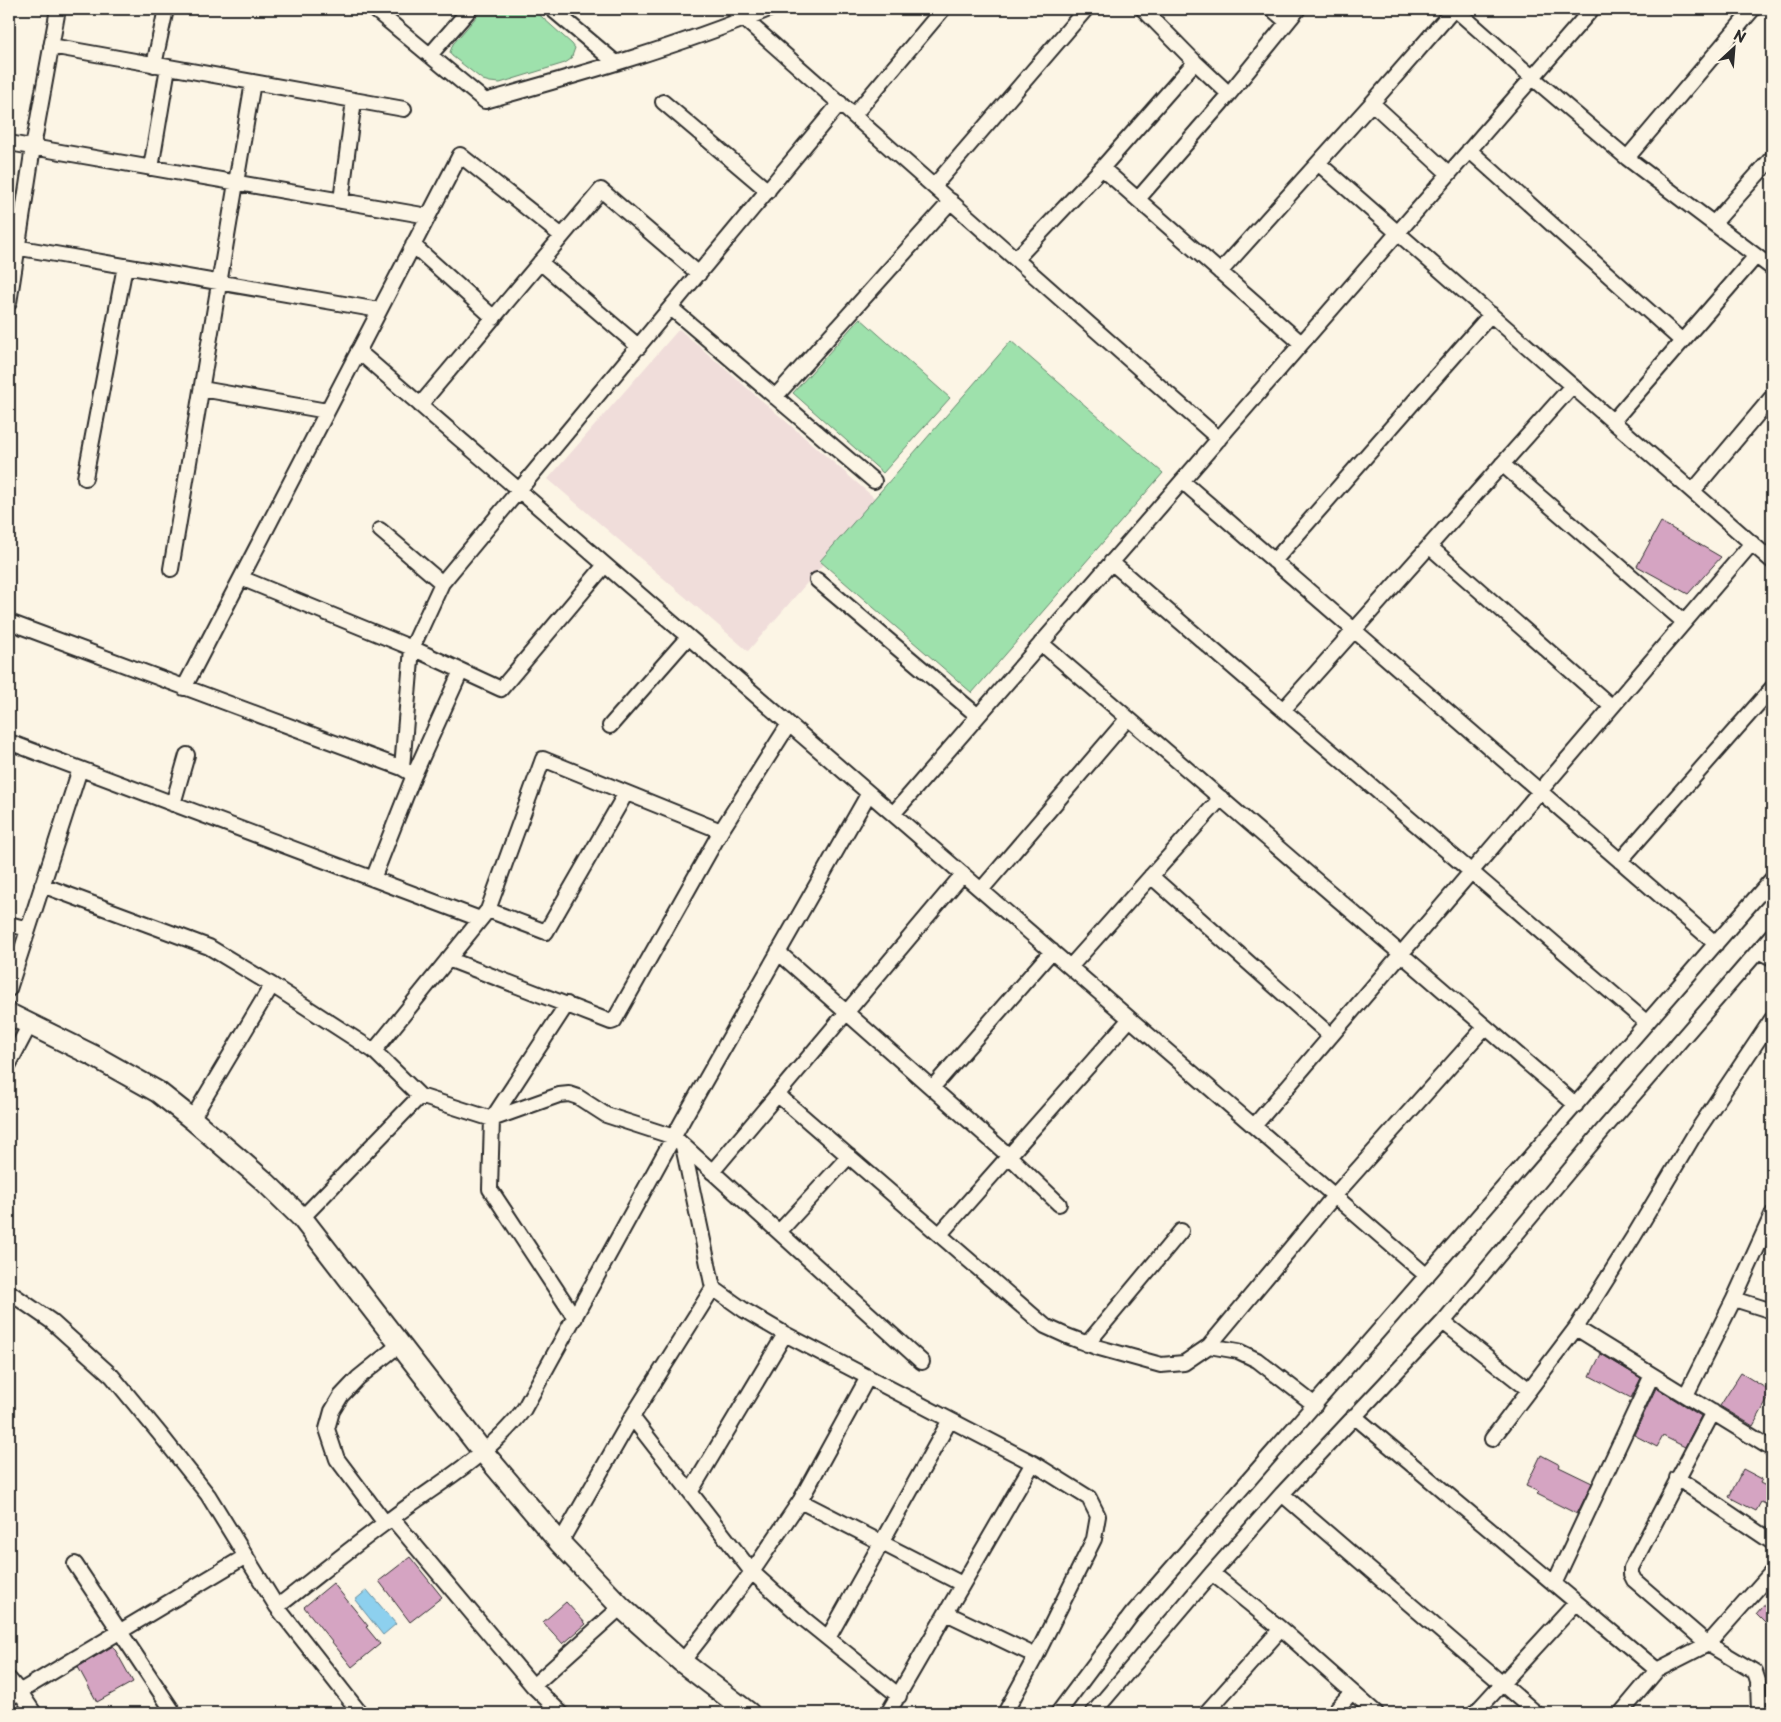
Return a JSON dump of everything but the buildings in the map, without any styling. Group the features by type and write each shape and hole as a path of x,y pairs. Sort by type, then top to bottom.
{"street":[{"path":"9,303 14,247 58,9"},
{"path":"152,168 166,9"},
{"path":"374,9 485,101 616,64 769,9"},
{"path":"430,56 470,9"},
{"path":"552,9 616,64"},
{"path":"733,9 1219,439"},
{"path":"854,115 943,9"},
{"path":"934,186 1086,9"},
{"path":"1143,9 1229,94"},
{"path":"1272,9 1287,22"},
{"path":"1138,199 1229,94 1298,9"},
{"path":"1220,272 1454,9 1627,158 1772,268"},
{"path":"893,814 1592,9"},
{"path":"1627,158 1753,9"},
{"path":"50,46 404,109"},
{"path":"1016,259 1102,168 1195,62"},
{"path":"171,569 254,82"},
{"path":"341,201 354,100"},
{"path":"663,102 768,191"},
{"path":"402,768 412,648 442,583 840,103"},
{"path":"1372,103 1449,174"},
{"path":"9,143 428,216"},
{"path":"1469,150 1682,341"},
{"path":"184,688 460,155 562,236"},
{"path":"1714,223 1772,158"},
{"path":"1318,163 1772,560"},
{"path":"1102,168 1301,343"},
{"path":"420,405 601,190 699,274"},
{"path":"775,397 951,201"},
{"path":"414,245 494,318"},
{"path":"14,247 380,310"},
{"path":"1613,421 1756,256"},
{"path":"540,262 638,347"},
{"path":"85,478 125,266"},
{"path":"671,308 874,481"},
{"path":"1274,561 1491,314"},
{"path":"358,351 1427,1276"},
{"path":"1283,710 1572,386"},
{"path":"202,388 327,412"},
{"path":"1693,491 1768,412 1772,397"},
{"path":"1502,464 1684,622"},
{"path":"1182,481 1716,944"},
{"path":"380,530 442,583"},
{"path":"1254,1126 1752,543"},
{"path":"1429,546 1612,707"},
{"path":"1111,562 1647,1022"},
{"path":"241,578 412,648 501,688 605,565"},
{"path":"817,580 978,716"},
{"path":"9,622 402,768 414,775"},
{"path":"610,726 688,637"},
{"path":"1041,643 1576,1105"},
{"path":"373,879 414,775 461,671"},
{"path":"1620,861 1772,688"},
{"path":"982,890 1128,718"},
{"path":"448,959 611,1022 614,1021 721,831 789,724"},
{"path":"9,742 373,879 484,915 546,932 626,793"},
{"path":"172,804 187,755"},
{"path":"374,1051 484,915 543,759 721,831"},
{"path":"9,989 80,769"},
{"path":"277,1606 388,1520 483,1452 512,1425 524,1409 678,1141 778,952 869,793"},
{"path":"1070,967 1221,798"},
{"path":"712,1172 963,874"},
{"path":"1151,876 1331,1036"},
{"path":"1058,1713 1132,1614 1772,879"},
{"path":"42,885 209,947 374,1051 420,1096 492,1119 559,1095 569,1094 578,1097 606,1115 678,1141 922,1362"},
{"path":"9,924 28,929"},
{"path":"1093,1713 1282,1494 1443,1322 1603,1130 1772,935"},
{"path":"932,1088 1052,951"},
{"path":"1758,951 1772,958"},
{"path":"778,952 1009,1156 1059,1204"},
{"path":"192,1119 272,985"},
{"path":"567,1004 492,1119 490,1189 575,1318"},
{"path":"9,1014 94,1056 158,1092 264,1180 302,1218 483,1452 560,1543 622,1607 682,1662 749,1713"},
{"path":"940,1234 1130,1019"},
{"path":"1492,1439 1576,1328 1693,1137 1772,1019"},
{"path":"9,1064 30,1024"},
{"path":"778,1095 1045,1326 1088,1344 1161,1365 1184,1363 1209,1346 1335,1195 1485,1027"},
{"path":"302,1218 420,1096"},
{"path":"678,1141 713,1288 744,1310 785,1334 1033,1463 1089,1498 1098,1516 1094,1539 1036,1656 1005,1713"},
{"path":"779,1232 849,1156"},
{"path":"1686,1395 1734,1299 1772,1215"},
{"path":"1088,1344 1181,1231"},
{"path":"560,1543 632,1417 713,1288"},
{"path":"9,1292 51,1321 112,1376 160,1433 208,1495 277,1606 360,1713"},
{"path":"1734,1299 1772,1311"},
{"path":"1443,1322 1528,1389"},
{"path":"1576,1328 1772,1449"},
{"path":"691,1491 785,1334"},
{"path":"400,1344 358,1378 341,1396 332,1411 326,1429 337,1459 533,1686 561,1713"},
{"path":"1209,1346 1238,1351 1257,1360 1315,1405"},
{"path":"1554,1584 1652,1374"},
{"path":"682,1662 752,1572 800,1501 868,1377"},
{"path":"1713,1412 1631,1568 1631,1574 1634,1580 1708,1644 1755,1672 1758,1681 1759,1713"},
{"path":"1354,1416 1657,1670"},
{"path":"632,1417 752,1572 899,1696"},
{"path":"828,1638 950,1420"},
{"path":"888,1713 1033,1463"},
{"path":"1677,1478 1772,1542"},
{"path":"1282,1494 1536,1713"},
{"path":"800,1501 962,1584"},
{"path":"14,1695 246,1556"},
{"path":"75,1564 174,1713"},
{"path":"1621,1713 1657,1670 1708,1644 1772,1572"},
{"path":"1212,1573 1281,1629 1376,1713"},
{"path":"1475,1713 1576,1603"},
{"path":"533,1686 622,1607"},
{"path":"946,1613 1036,1656"},
{"path":"1206,1713 1281,1629"},
{"path":"9,1679 14,1695 34,1713"},
{"path":"1333,1713 1351,1692"}],"shaded area":[{"path":"679,329 878,501 748,651 548,479"}],"green space":[{"path":"483,9 533,9 572,44 575,48 571,59 565,63 500,83 483,80 452,56 450,52 453,44"},
{"path":"860,318 950,398 883,473 793,393"},
{"path":"1011,341 1163,473 972,693 820,561"}],"water":[{"path":"367,1590 396,1624 383,1635 355,1600"}]}
